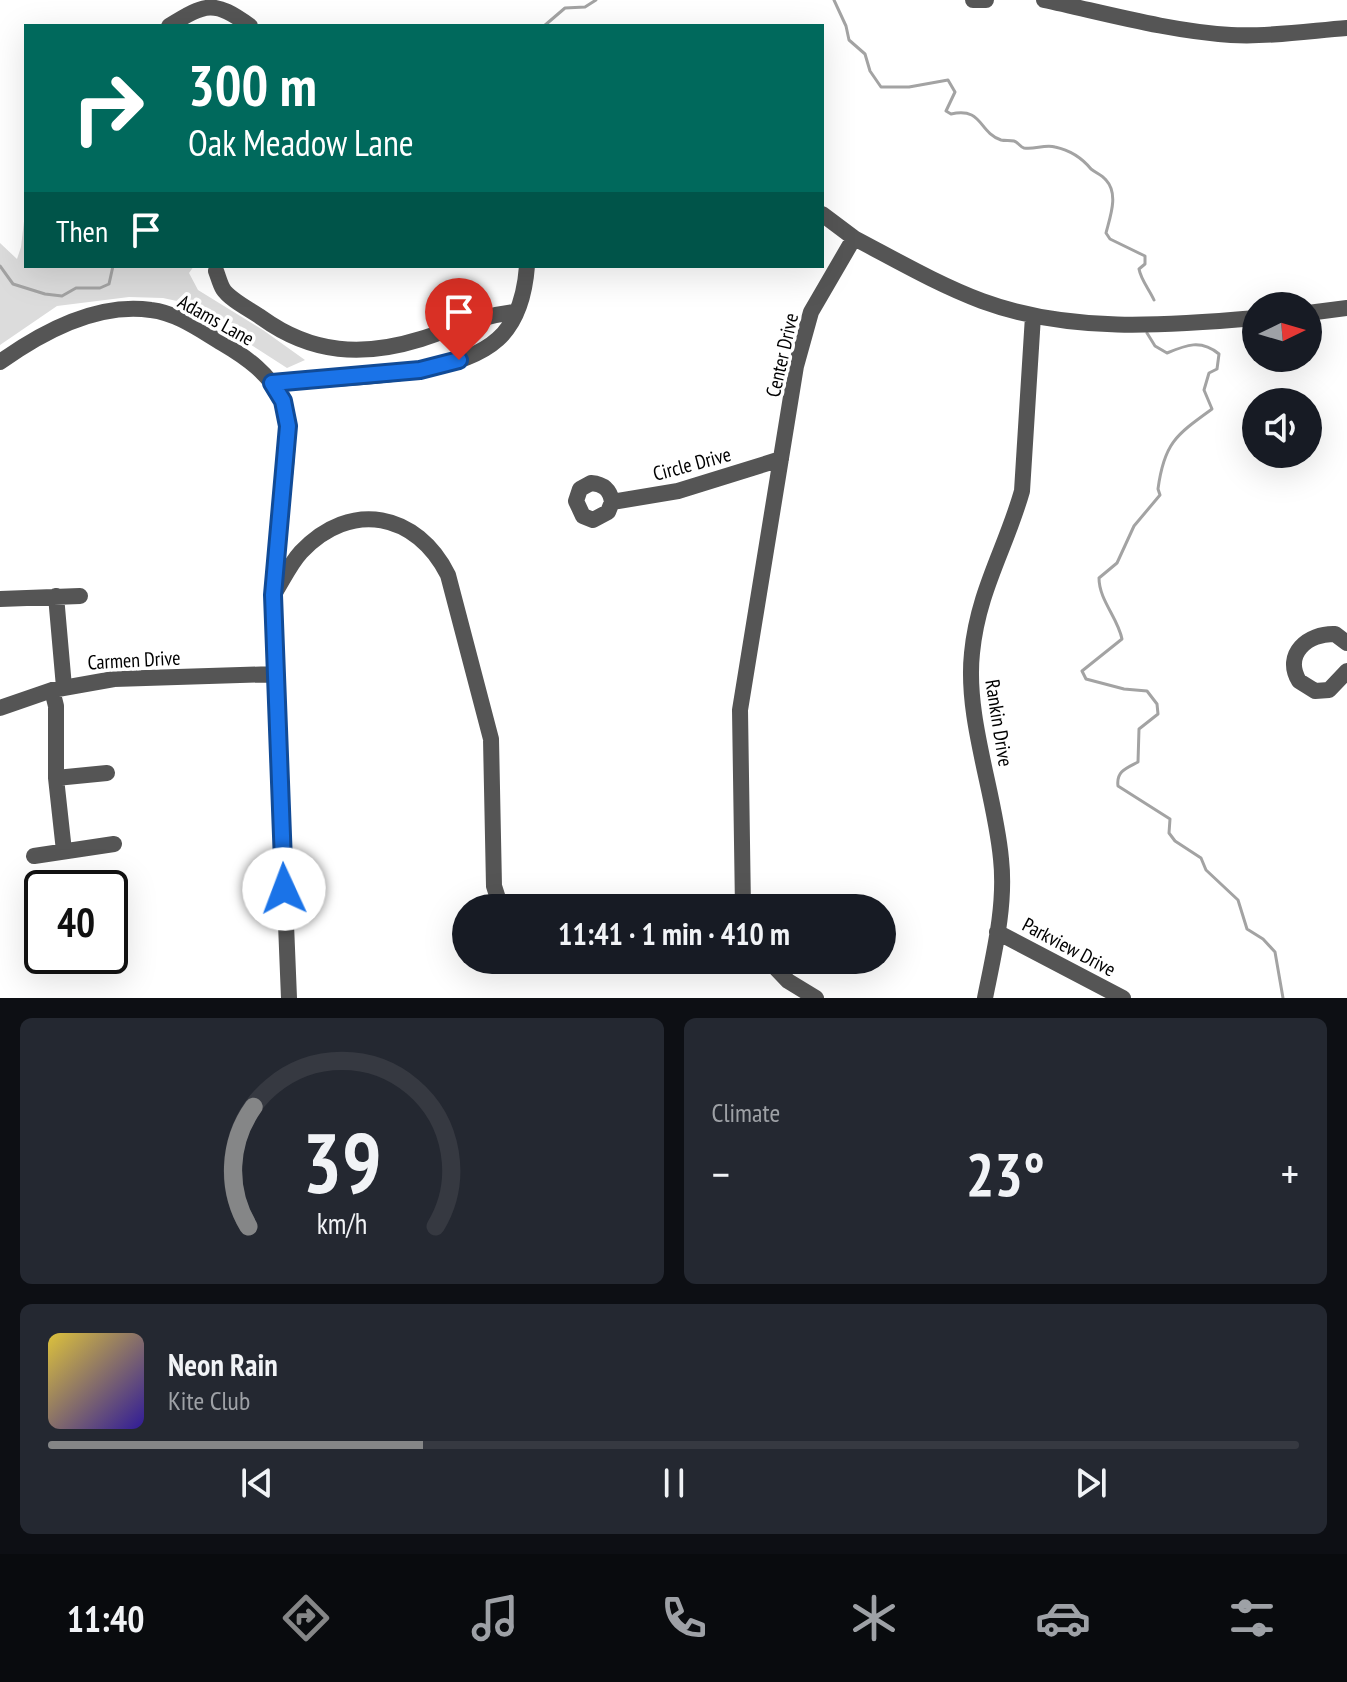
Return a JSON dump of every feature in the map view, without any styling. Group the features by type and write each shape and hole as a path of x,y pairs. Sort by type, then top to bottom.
{"street":[{"path":"973,0 986,0"},
{"path":"1044,0 1160,25 1231,35 1347,28"},
{"path":"172,24 193,11 218,6 247,24"},
{"path":"824,216 854,238 965,294 1033,316 1100,325 1242,319"},
{"name":"Center Drive","path":"743,894 740,710 781,459 803,336 811,312 854,238"},
{"path":"289,998 273,595 288,426 283,401 272,383 393,373 450,363 475,353 498,339 516,312 523,296 527,268"},
{"path":"216,271 223,290 277,329 304,343 323,347 373,349 401,344 477,318 516,312"},
{"path":"1322,311 1347,308"},
{"name":"Adams Lane","path":"0,362 48,331 68,323 118,311 152,310 177,318 233,349 257,366 272,383"},
{"name":"Rankin Drive","path":"985,998 1003,885 1002,860 973,696 972,655 985,587 1022,491 1033,316"},
{"name":"Circle Drive","path":"612,502 678,491 781,459"},
{"path":"273,595 301,552 336,525 355,520 386,520 404,526 420,536 438,555 448,575 488,723 492,753 497,894"},
{"path":"56,596 56,778 64,851"},
{"path":"0,599 80,596"},
{"path":"1347,643 1335,634 1326,633 1308,640 1295,653 1294,673 1307,688 1329,690 1342,688 1347,671"},
{"name":"Carmen Drive","path":"0,708 58,689 114,679 275,674"},
{"path":"56,778 107,773"},
{"path":"34,856 114,844"},
{"name":"Parkview Drive","path":"997,932 1123,998"},
{"path":"781,974 816,998"}],"shaded area":[{"path":"24,221 24,268 193,268 189,273 198,290 305,360 287,368 186,303 163,298 129,297 57,306 0,345 0,243 17,259"}],"waterway":[{"path":"546,24 565,8 585,7 596,0"},
{"path":"834,0 849,40 865,54 870,71 881,87 909,87 948,80 955,92 946,111 969,114 994,136 1014,141 1024,148 1051,146 1065,150 1104,178 1113,199 1106,233 1110,239 1145,256 1145,264 1139,269 1154,300"},
{"path":"0,266 13,284 62,296 76,288 100,288 109,284 113,268"},
{"path":"1147,333 1155,346 1167,353 1200,345 1219,354 1217,369 1209,373 1204,390 1212,409 1189,426 1168,450 1158,489 1160,495 1134,526 1117,563 1099,578 1102,594 1122,639 1082,671 1086,679 1124,689 1147,691 1157,704 1158,714 1139,729 1138,762 1121,773 1118,786 1170,819 1169,833 1175,841 1201,858 1206,870 1238,900 1247,929 1263,939 1275,952 1283,998"}],"route":[{"path":"284,889 273,595 288,426 283,401 272,383 420,370 459,360"}]}
